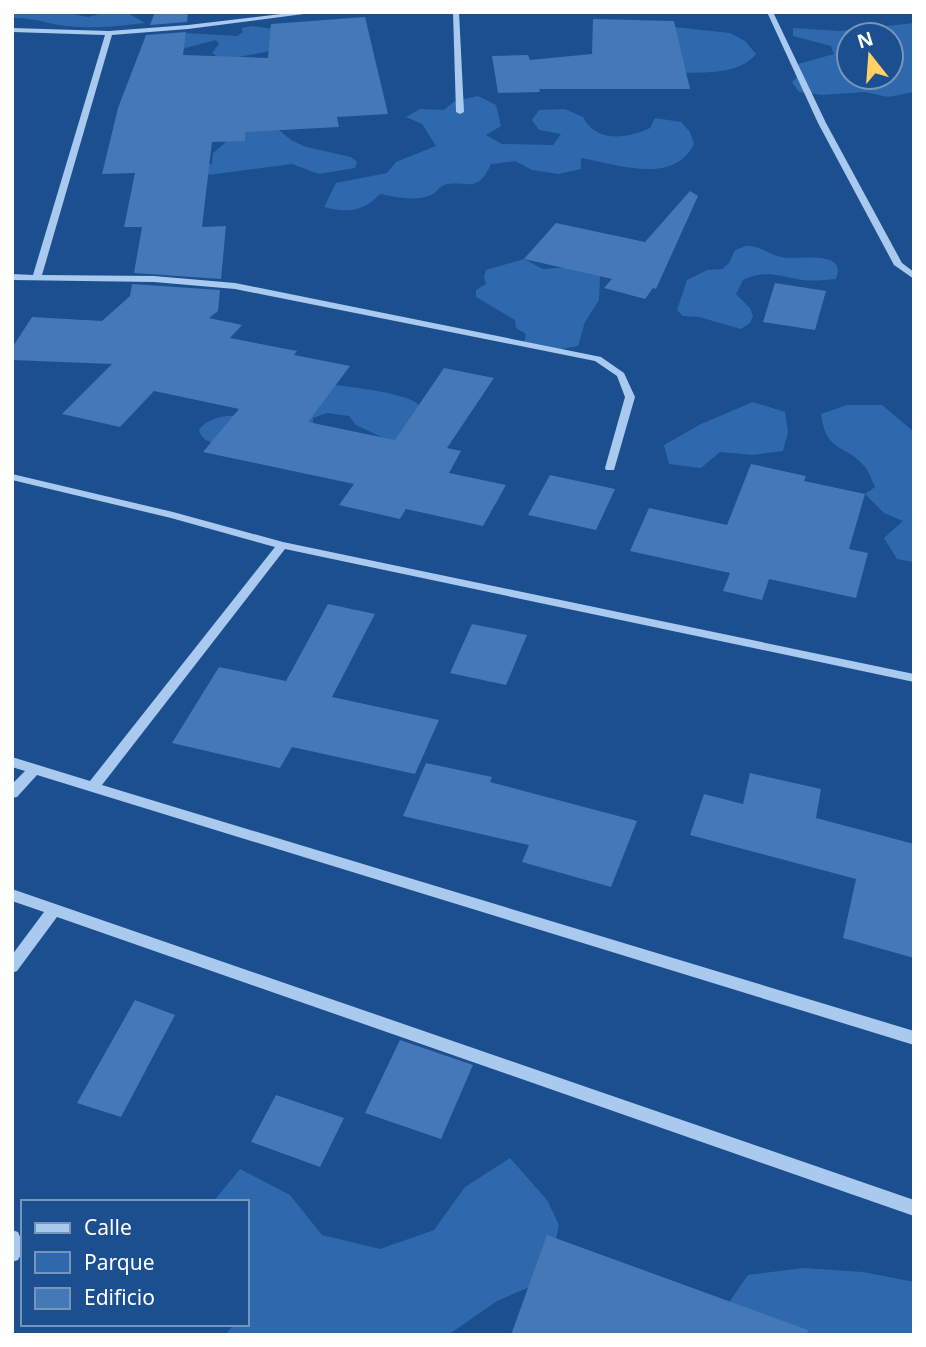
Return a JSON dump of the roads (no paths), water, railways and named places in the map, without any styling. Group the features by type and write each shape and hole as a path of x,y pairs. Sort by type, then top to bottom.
{"street":[{"path":"12,30 109,33 316,12"},
{"path":"456,12 460,112"},
{"path":"770,12 822,123 898,265 914,276"},
{"path":"37,276 109,33"},
{"path":"12,277 154,279 235,286 598,359 621,375 630,397 610,468"},
{"path":"12,477 173,515 282,545 914,678"},
{"path":"92,788 282,545"},
{"path":"12,762 914,1038"},
{"path":"12,793 35,769"},
{"path":"12,895 914,1209"},
{"path":"12,967 54,910"},
{"path":"12,1238 15,1249 12,1254"}]}
